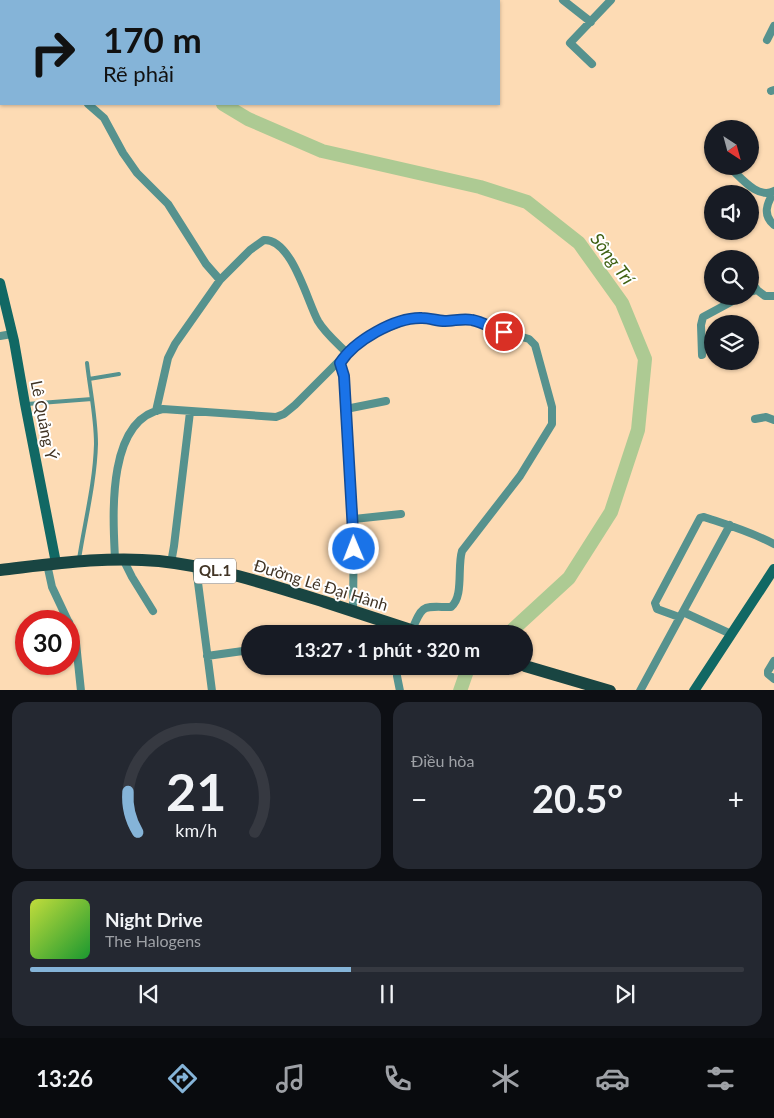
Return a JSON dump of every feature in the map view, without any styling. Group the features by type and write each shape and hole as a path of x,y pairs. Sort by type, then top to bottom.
{"main road":[{"name":"Lê Quảng Ý","path":"0,283 12,334 52,564"},
{"name":"Đường Lê Đại Hành","path":"0,570 79,561 119,559 171,563 266,583 393,625"},
{"path":"694,690 774,569"},
{"path":"533,668 610,690"}],"street":[{"path":"563,0 591,22"},
{"path":"592,64 570,43 611,0"},
{"path":"767,40 774,26"},
{"path":"89,105 104,118 123,153 137,173 168,204 206,264 220,280"},
{"path":"739,175 759,192 766,194 774,191"},
{"path":"774,191 766,212 768,220 774,225"},
{"path":"156,410 168,358 175,344 220,280 264,240 274,242 287,256 321,326 347,353"},
{"path":"759,293 765,296 774,296"},
{"path":"702,355 701,325 703,317 725,305"},
{"path":"154,611 119,559 113,498 120,459 131,432 142,418 156,410 163,409 276,417 284,414 295,405 361,341 379,331 407,320 423,318 446,321 475,320 494,329 532,340 552,406 552,424 520,476 462,551 459,564 460,580 457,601 451,607 431,606 422,609 413,625"},
{"path":"0,336 12,334"},
{"path":"340,363 344,374 354,519 353,611"},
{"path":"346,409 386,402"},
{"path":"171,563 190,412"},
{"path":"755,419 766,417 774,420"},
{"path":"354,519 401,514"},
{"path":"731,634 681,614 658,609 655,603 700,518 704,517 730,525 757,535 774,544"},
{"path":"640,690 730,525"},
{"path":"52,564 52,587 63,610"},
{"path":"196,567 212,690"},
{"path":"207,656 241,651"},
{"path":"774,661 768,671 768,674 774,679"},
{"path":"79,675 81,690"},
{"path":"397,675 400,690"}],"lane":[{"path":"79,561 94,459 95,432 87,363"},
{"path":"89,379 119,374"},
{"path":"24,404 92,399"}],"waterway":[{"name":"Sông Trí","path":"225,105 248,119 322,151 480,187 527,202 579,243 622,303 645,359 638,430 611,512 569,578 518,625"},
{"name":"Sông Trí","path":"460,690 466,675"}],"route":[{"path":"354,549 354,519 344,374 340,363 343,357 361,341 379,331 407,320 423,318 446,321 469,319 504,332"}]}
